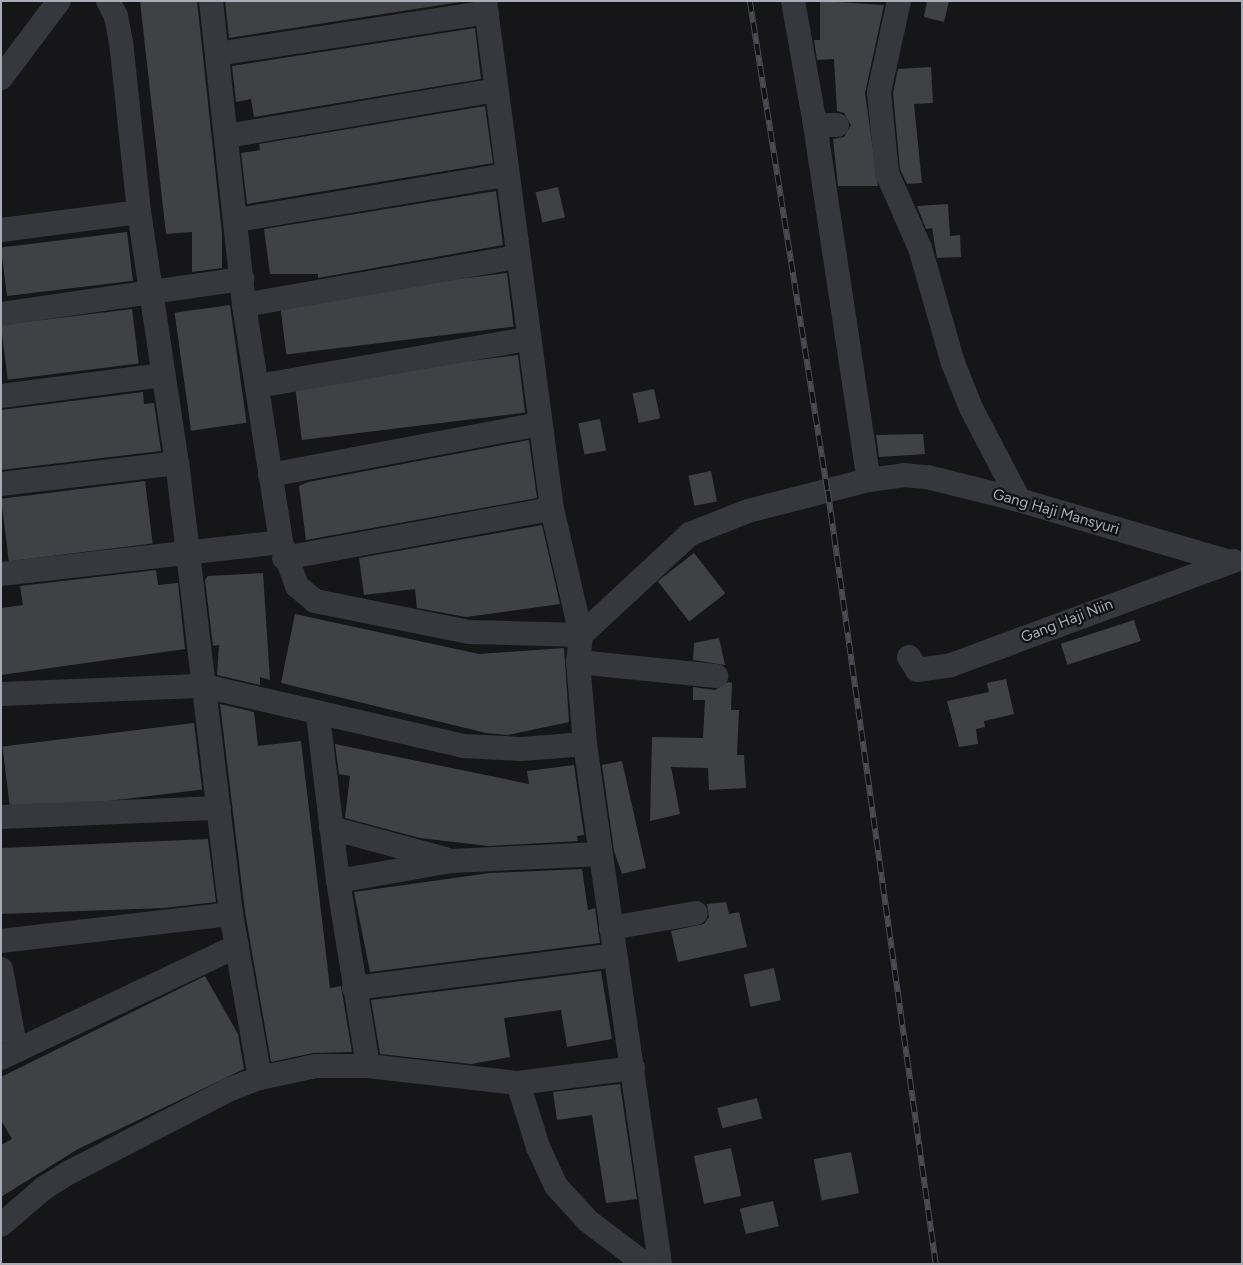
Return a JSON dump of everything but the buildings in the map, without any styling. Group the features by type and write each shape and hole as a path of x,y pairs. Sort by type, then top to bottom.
{"street":[{"path":"1,78 59,1"},
{"path":"108,1 116,16 121,42 139,212 176,463 220,808 231,914 260,1078"},
{"path":"211,1 237,220 244,305 282,550 297,586 315,601 469,632 581,635"},
{"path":"792,1 826,125 868,480"},
{"path":"899,1 879,92 887,173 920,248 970,408 1018,500"},
{"path":"217,54 486,6 516,257 552,509 581,635 578,662 585,744 660,1264"},
{"path":"227,136 496,90"},
{"path":"237,220 507,175"},
{"path":"1,230 139,212"},
{"path":"244,305 516,257"},
{"path":"1,314 150,294 242,279"},
{"path":"258,386 527,340"},
{"path":"1,396 163,376"},
{"path":"270,475 540,424"},
{"path":"1,484 176,463"},
{"name":"Gang Haji Mansyuri","path":"581,635 690,534 748,511 868,480 903,475 926,477 1018,500 1236,560"},
{"path":"1,574 187,555 282,550 552,509"},
{"name":"Gang Haji Niin","path":"909,657 917,670 925,672 951,665 1236,560"},
{"path":"578,662 716,676"},
{"path":"1,694 204,686 318,715 464,746 522,749 585,744"},
{"path":"318,715 338,881 368,1066"},
{"path":"1,817 220,808"},
{"path":"331,828 451,861"},
{"path":"338,881 451,861 601,854"},
{"path":"1,941 231,914"},
{"path":"611,928 696,914"},
{"path":"1,969 9,1054 237,946"},
{"path":"354,988 615,956"},
{"path":"1,1225 44,1188 70,1172 228,1090 260,1078 316,1066 368,1066 518,1083 633,1068"},
{"path":"518,1083 538,1147 556,1186 588,1221 645,1264"}],"railway":[{"path":"750,1 828,491 936,1264"}]}
